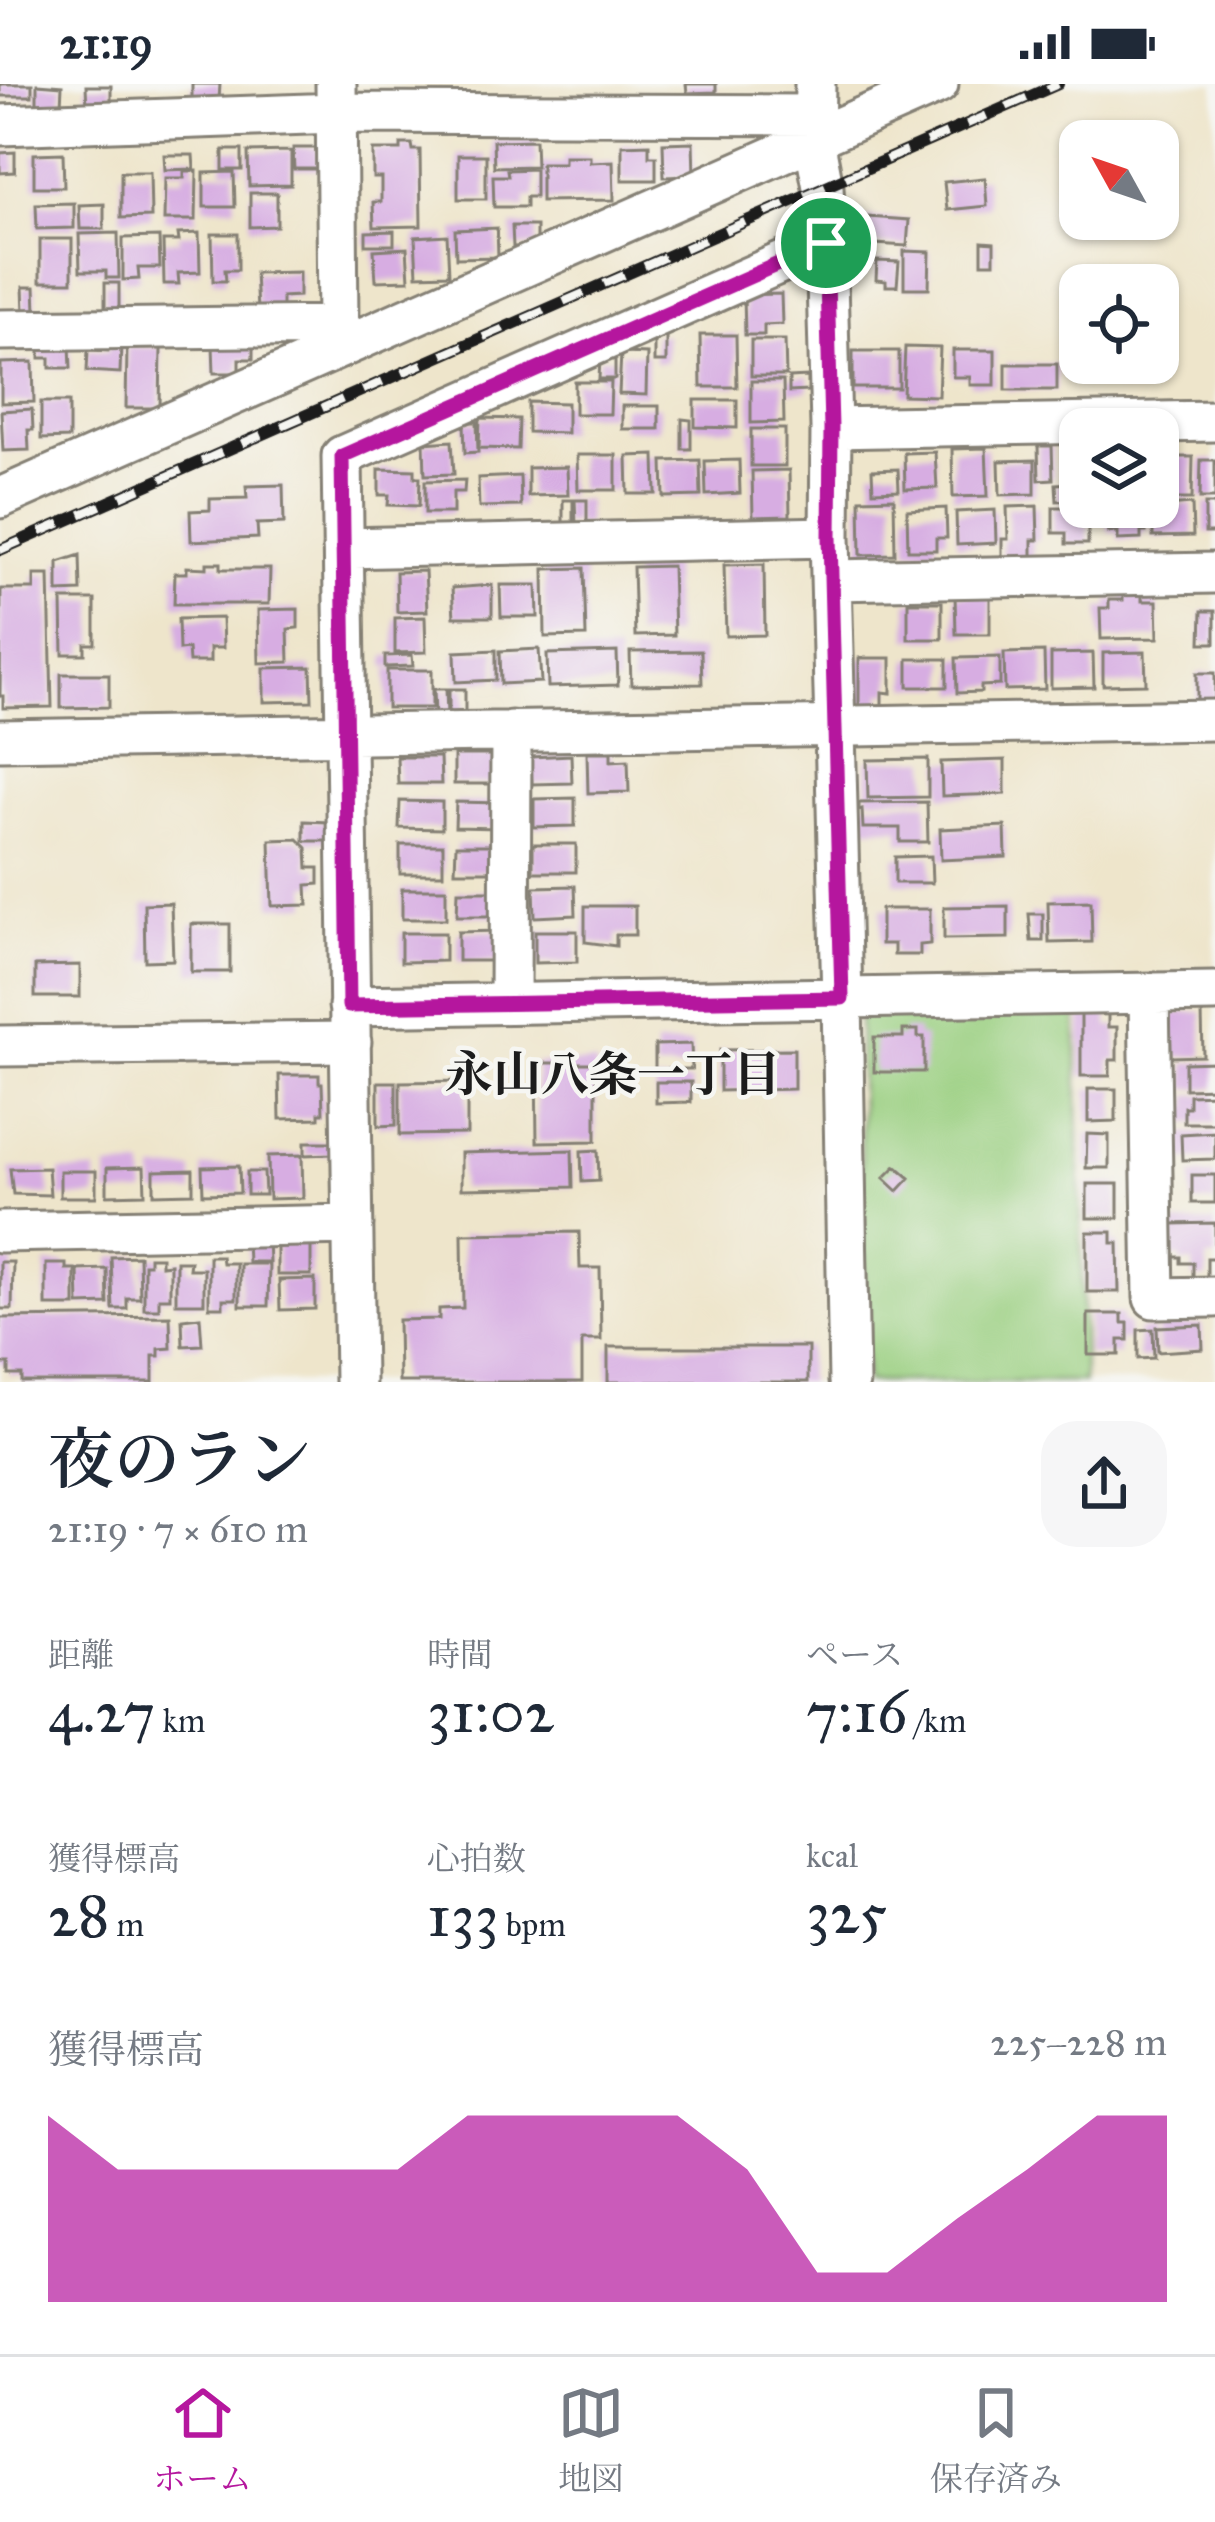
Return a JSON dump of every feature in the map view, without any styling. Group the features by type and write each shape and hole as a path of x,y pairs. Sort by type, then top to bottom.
{"street":[{"path":"0,498 815,113 938,84"},
{"path":"0,125 336,99 815,113"},
{"path":"336,99 341,336"},
{"path":"815,113 826,243 831,428 849,1382"},
{"path":"355,1382 342,456 826,243"},
{"path":"0,330 341,336"},
{"path":"831,428 1215,421"},
{"path":"343,548 830,537"},
{"path":"832,580 1215,573"},
{"path":"0,740 1215,720"},
{"path":"510,1004 511,731"},
{"path":"0,1046 350,1024 510,1004 1215,992"},
{"path":"1149,994 1154,1298 1215,1297"},
{"path":"0,1232 352,1226"}],"green space":[{"path":"1076,1002 1084,1382 866,1382 859,1011"}],"building":[{"path":"0,84 32,84 32,96 0,96"},
{"path":"37,84 62,86 61,105 37,104"},
{"path":"192,84 220,84 219,100 192,99"},
{"path":"686,84 716,84 716,92 687,93"},
{"path":"86,86 111,86 111,105 87,106"},
{"path":"535,140 536,166 494,167 493,141"},
{"path":"693,142 694,176 664,177 663,143"},
{"path":"401,144 420,150 421,226 374,227 373,202 381,202 381,178 373,178 373,150 401,150"},
{"path":"649,144 649,156 656,156 656,180 622,180 622,145"},
{"path":"293,148 318,148 318,169 294,169"},
{"path":"223,150 242,150 242,170 223,170"},
{"path":"291,151 291,185 249,186 248,152"},
{"path":"15,152 15,172 0,173 0,153"},
{"path":"63,153 64,187 34,187 34,154"},
{"path":"164,155 193,155 194,169 165,170"},
{"path":"458,155 486,155 486,199 458,199"},
{"path":"564,156 613,161 614,200 541,201 541,163 564,163"},
{"path":"535,169 535,197 526,197 526,207 494,207 493,176 508,176 507,170"},
{"path":"184,171 197,171 196,220 164,220 165,178 184,178"},
{"path":"121,172 150,172 151,217 121,218"},
{"path":"234,172 235,207 204,207 204,173"},
{"path":"985,178 987,206 947,210 944,182"},
{"path":"250,193 277,193 277,226 250,227"},
{"path":"74,203 74,228 37,229 36,204"},
{"path":"104,204 104,229 80,229 79,205"},
{"path":"867,217 909,220 907,246 875,244 875,236 866,236"},
{"path":"512,226 536,226 536,246 513,247"},
{"path":"497,228 498,257 456,258 455,230"},
{"path":"394,231 394,245 366,245 366,232"},
{"path":"118,233 119,278 106,278 106,271 80,271 79,234"},
{"path":"199,233 200,272 178,273 179,284 164,284 163,241"},
{"path":"212,234 238,234 238,270 225,270 226,281 213,281"},
{"path":"447,235 449,274 417,275 415,237"},
{"path":"159,237 160,268 138,268 139,279 123,280 123,238"},
{"path":"40,239 72,239 72,282 40,282"},
{"path":"982,242 994,243 994,263 982,263"},
{"path":"407,248 409,280 376,281 374,250"},
{"path":"904,251 930,252 929,288 904,288"},
{"path":"877,261 899,262 897,286 876,280"},
{"path":"299,272 299,296 282,297 282,309 257,310 255,273"},
{"path":"105,283 119,283 119,313 105,313"},
{"path":"23,287 35,287 36,311 24,312"},
{"path":"781,294 782,324 764,325 764,335 745,335 744,295"},
{"path":"654,335 666,335 666,362 654,362"},
{"path":"700,335 736,335 737,387 701,387"},
{"path":"751,340 785,340 786,376 751,376"},
{"path":"109,345 121,345 120,373 87,371 88,350 108,351"},
{"path":"213,345 253,345 253,359 239,359 239,373 214,373"},
{"path":"40,346 70,346 71,368 50,368 50,358 40,358"},
{"path":"127,347 161,348 160,408 126,408"},
{"path":"905,347 940,348 938,396 903,395"},
{"path":"953,350 995,350 995,385 970,385 970,377 953,377"},
{"path":"853,351 899,351 899,388 853,388"},
{"path":"621,353 647,354 646,395 619,394"},
{"path":"600,358 615,358 615,379 599,379"},
{"path":"33,362 34,402 1,403 1,363"},
{"path":"1006,364 1057,364 1057,390 1006,390"},
{"path":"808,377 808,391 789,392 789,378"},
{"path":"751,381 783,381 784,422 751,423"},
{"path":"575,382 611,382 610,414 575,414"},
{"path":"695,400 737,400 737,428 695,427"},
{"path":"41,402 69,402 69,438 41,439"},
{"path":"528,402 567,403 567,433 528,432"},
{"path":"622,406 659,406 659,429 622,429"},
{"path":"32,409 29,450 3,451 1,411"},
{"path":"480,418 519,419 518,449 479,448"},
{"path":"682,419 691,420 691,449 682,449"},
{"path":"464,422 477,422 478,452 465,453"},
{"path":"751,429 785,429 785,466 751,466"},
{"path":"452,441 454,474 425,475 424,443"},
{"path":"1038,446 1052,446 1053,479 1039,480"},
{"path":"986,448 988,496 953,497 952,449"},
{"path":"935,452 937,488 905,489 904,453"},
{"path":"577,455 616,455 616,490 578,490"},
{"path":"655,455 656,494 628,494 627,456"},
{"path":"1179,457 1193,457 1192,499 1179,499"},
{"path":"700,460 701,496 664,497 663,461"},
{"path":"739,460 740,493 706,495 705,461"},
{"path":"1035,460 1035,494 1000,495 999,461"},
{"path":"1201,460 1215,460 1215,498 1200,498"},
{"path":"567,467 568,495 528,496 528,468"},
{"path":"379,469 415,470 415,477 420,477 419,506 388,505 389,495 379,495"},
{"path":"898,469 899,490 873,491 872,470"},
{"path":"789,470 790,516 753,517 752,471"},
{"path":"520,476 521,506 479,507 478,478"},
{"path":"465,480 464,492 453,492 453,513 425,513 425,481"},
{"path":"283,485 284,523 257,524 258,538 191,541 190,511 210,510 210,499 247,498 246,486"},
{"path":"894,498 895,554 861,555 860,499"},
{"path":"563,500 573,500 573,523 563,523"},
{"path":"575,500 587,500 587,524 576,524"},
{"path":"1192,504 1193,536 1153,537 1153,528 1179,528 1179,505"},
{"path":"1205,504 1215,504 1215,533 1205,533"},
{"path":"1037,506 1038,540 1032,540 1032,561 1002,561 1002,539 1008,539 1007,507"},
{"path":"1053,507 1059,507 1059,528 1088,528 1088,544 1066,544 1066,533 1053,533"},
{"path":"946,508 947,538 936,538 936,550 908,550 907,510"},
{"path":"995,510 996,543 957,545 956,512"},
{"path":"1108,528 1146,528 1141,539 1118,540 1118,532 1108,532"},
{"path":"80,555 81,591 58,592 58,562"},
{"path":"207,563 221,563 221,569 270,569 269,604 174,604 175,573 187,573 187,567 207,568"},
{"path":"764,564 765,635 726,636 724,565"},
{"path":"672,566 674,635 635,636 633,567"},
{"path":"584,568 586,636 545,637 544,569"},
{"path":"425,571 427,611 397,612 396,572"},
{"path":"34,575 49,575 52,707 3,708 1,589 34,589"},
{"path":"492,585 492,617 454,617 452,588"},
{"path":"500,585 537,585 538,617 501,617"},
{"path":"990,594 990,634 956,634 955,595"},
{"path":"1123,594 1142,594 1142,601 1157,601 1158,638 1101,639 1100,608 1109,608 1109,600 1123,600"},
{"path":"62,600 95,600 95,644 85,644 85,654 63,654"},
{"path":"908,602 942,602 942,639 908,639"},
{"path":"298,609 298,628 288,629 289,662 259,663 258,610"},
{"path":"1202,611 1215,611 1215,643 1201,643"},
{"path":"425,617 426,652 395,653 395,618"},
{"path":"222,618 223,648 210,648 210,662 189,662 188,649 179,650 178,619"},
{"path":"539,649 541,682 501,684 500,651"},
{"path":"496,650 496,680 456,682 455,652"},
{"path":"701,651 702,684 631,685 630,652"},
{"path":"617,652 618,685 548,687 547,654"},
{"path":"1044,652 1045,689 1005,690 1004,653"},
{"path":"1145,652 1146,684 1103,685 1103,653"},
{"path":"1093,653 1094,687 1051,688 1051,654"},
{"path":"412,655 413,666 385,667 385,656"},
{"path":"1000,657 1000,685 957,693 956,658"},
{"path":"859,658 891,658 891,693 882,692 882,706 859,706"},
{"path":"908,659 947,659 947,687 908,687"},
{"path":"311,667 312,701 264,702 264,668"},
{"path":"387,670 432,670 432,708 387,708"},
{"path":"1197,673 1215,673 1215,702 1197,702"},
{"path":"61,674 109,674 109,707 61,708"},
{"path":"434,689 446,689 447,716 435,716"},
{"path":"449,689 465,689 465,715 449,716"},
{"path":"587,752 611,752 611,761 628,760 629,792 588,793"},
{"path":"454,755 498,755 498,784 454,784"},
{"path":"571,755 572,783 532,784 531,757"},
{"path":"397,757 440,757 441,784 398,784"},
{"path":"928,759 928,797 868,798 867,760"},
{"path":"1005,760 1005,794 942,796 941,762"},
{"path":"575,798 575,826 534,827 534,799"},
{"path":"400,801 442,802 442,829 399,828"},
{"path":"456,802 500,803 499,828 455,827"},
{"path":"927,802 928,842 900,842 900,828 863,828 859,803"},
{"path":"304,821 329,822 328,841 304,841"},
{"path":"1005,826 1006,857 941,860 940,829"},
{"path":"298,839 307,848 308,868 319,868 319,884 307,885 308,905 272,906 270,840"},
{"path":"533,844 576,844 576,872 533,872"},
{"path":"400,845 443,845 443,874 400,874"},
{"path":"456,845 500,845 500,871 455,871"},
{"path":"931,856 932,883 895,883 895,857"},
{"path":"575,886 576,915 535,917 534,887"},
{"path":"402,889 446,889 446,919 402,919"},
{"path":"458,891 501,891 501,916 457,916"},
{"path":"1091,901 1092,942 1049,943 1048,902"},
{"path":"171,903 173,960 145,961 144,904"},
{"path":"585,906 635,906 635,935 616,935 616,946 585,942"},
{"path":"1008,906 1008,938 944,939 944,907"},
{"path":"881,909 930,909 930,944 920,945 920,955 894,955 894,944 881,944"},
{"path":"1029,914 1043,914 1043,941 1031,941"},
{"path":"191,924 230,924 230,972 191,972"},
{"path":"500,931 500,961 458,961 458,932"},
{"path":"535,931 577,931 577,962 535,963"},
{"path":"401,933 445,933 445,961 401,962"},
{"path":"80,965 80,997 35,997 35,966"},
{"path":"1108,1012 1108,1027 1117,1027 1117,1060 1110,1060 1110,1076 1081,1076 1081,1013"},
{"path":"1202,1012 1203,1056 1171,1057 1170,1013"},
{"path":"903,1030 918,1030 918,1037 924,1037 924,1072 874,1072 874,1037 903,1037"},
{"path":"691,1044 692,1069 655,1069 655,1045"},
{"path":"794,1049 794,1089 720,1091 720,1050"},
{"path":"1215,1062 1215,1088 1185,1089 1185,1063"},
{"path":"536,1063 596,1063 596,1141 537,1142"},
{"path":"279,1075 319,1075 323,1113 319,1118 280,1119"},
{"path":"467,1081 467,1134 400,1135 400,1082"},
{"path":"378,1082 396,1082 396,1125 378,1126"},
{"path":"656,1082 691,1082 691,1102 656,1103"},
{"path":"1088,1089 1116,1089 1116,1121 1088,1122"},
{"path":"1215,1094 1215,1123 1184,1123 1189,1095"},
{"path":"1215,1132 1215,1159 1182,1160 1181,1134"},
{"path":"1087,1134 1109,1135 1109,1168 1086,1168"},
{"path":"305,1142 332,1142 332,1154 305,1155"},
{"path":"572,1150 573,1187 461,1189 461,1153"},
{"path":"598,1150 599,1181 582,1182 581,1151"},
{"path":"302,1155 303,1198 269,1199 268,1156"},
{"path":"239,1166 240,1193 203,1194 202,1167"},
{"path":"896,1166 910,1178 898,1191 884,1178"},
{"path":"144,1167 145,1194 107,1195 107,1168"},
{"path":"48,1168 50,1195 13,1194 10,1169"},
{"path":"193,1170 193,1193 154,1194 154,1171"},
{"path":"60,1171 96,1171 96,1197 60,1197"},
{"path":"247,1172 264,1172 265,1195 247,1195"},
{"path":"1192,1175 1215,1175 1215,1203 1192,1203"},
{"path":"1087,1184 1118,1184 1118,1218 1087,1218"},
{"path":"1215,1223 1215,1258 1207,1258 1207,1279 1193,1279 1193,1263 1172,1257 1172,1224"},
{"path":"579,1232 580,1268 600,1268 601,1340 582,1340 582,1382 399,1382 398,1320 439,1319 439,1309 463,1308 462,1234"},
{"path":"1087,1232 1112,1232 1112,1243 1118,1243 1119,1292 1087,1292"},
{"path":"247,1240 268,1240 269,1262 248,1262"},
{"path":"277,1243 311,1243 311,1275 277,1275"},
{"path":"139,1256 140,1298 127,1298 127,1309 113,1309 111,1257"},
{"path":"209,1256 236,1263 236,1299 223,1299 223,1307 209,1307"},
{"path":"149,1257 161,1257 161,1265 170,1264 170,1298 159,1298 159,1309 144,1309 144,1264 149,1264"},
{"path":"176,1261 190,1261 189,1269 204,1269 204,1303 176,1303"},
{"path":"0,1262 13,1262 12,1309 0,1309"},
{"path":"46,1264 75,1269 75,1306 46,1306"},
{"path":"240,1264 269,1264 268,1306 240,1306"},
{"path":"107,1269 108,1304 79,1305 78,1270"},
{"path":"315,1279 315,1309 280,1310 279,1280"},
{"path":"1088,1314 1122,1314 1122,1323 1128,1323 1128,1340 1119,1340 1119,1355 1088,1355"},
{"path":"170,1316 171,1348 159,1349 159,1356 153,1356 153,1382 22,1382 22,1375 9,1375 9,1364 0,1364 0,1318"},
{"path":"200,1317 202,1345 183,1346 182,1319"},
{"path":"1202,1325 1203,1349 1158,1352 1157,1327"},
{"path":"1153,1329 1154,1358 1138,1359 1138,1330"},
{"path":"608,1347 808,1347 808,1382 608,1382"}],"railway":[{"path":"0,550 1058,84"}],"district":[{"name":"永山八条一丁目","path":"613,1074"}],"route":[{"path":"826,243 842,998 349,1006 342,456 826,243"}]}
